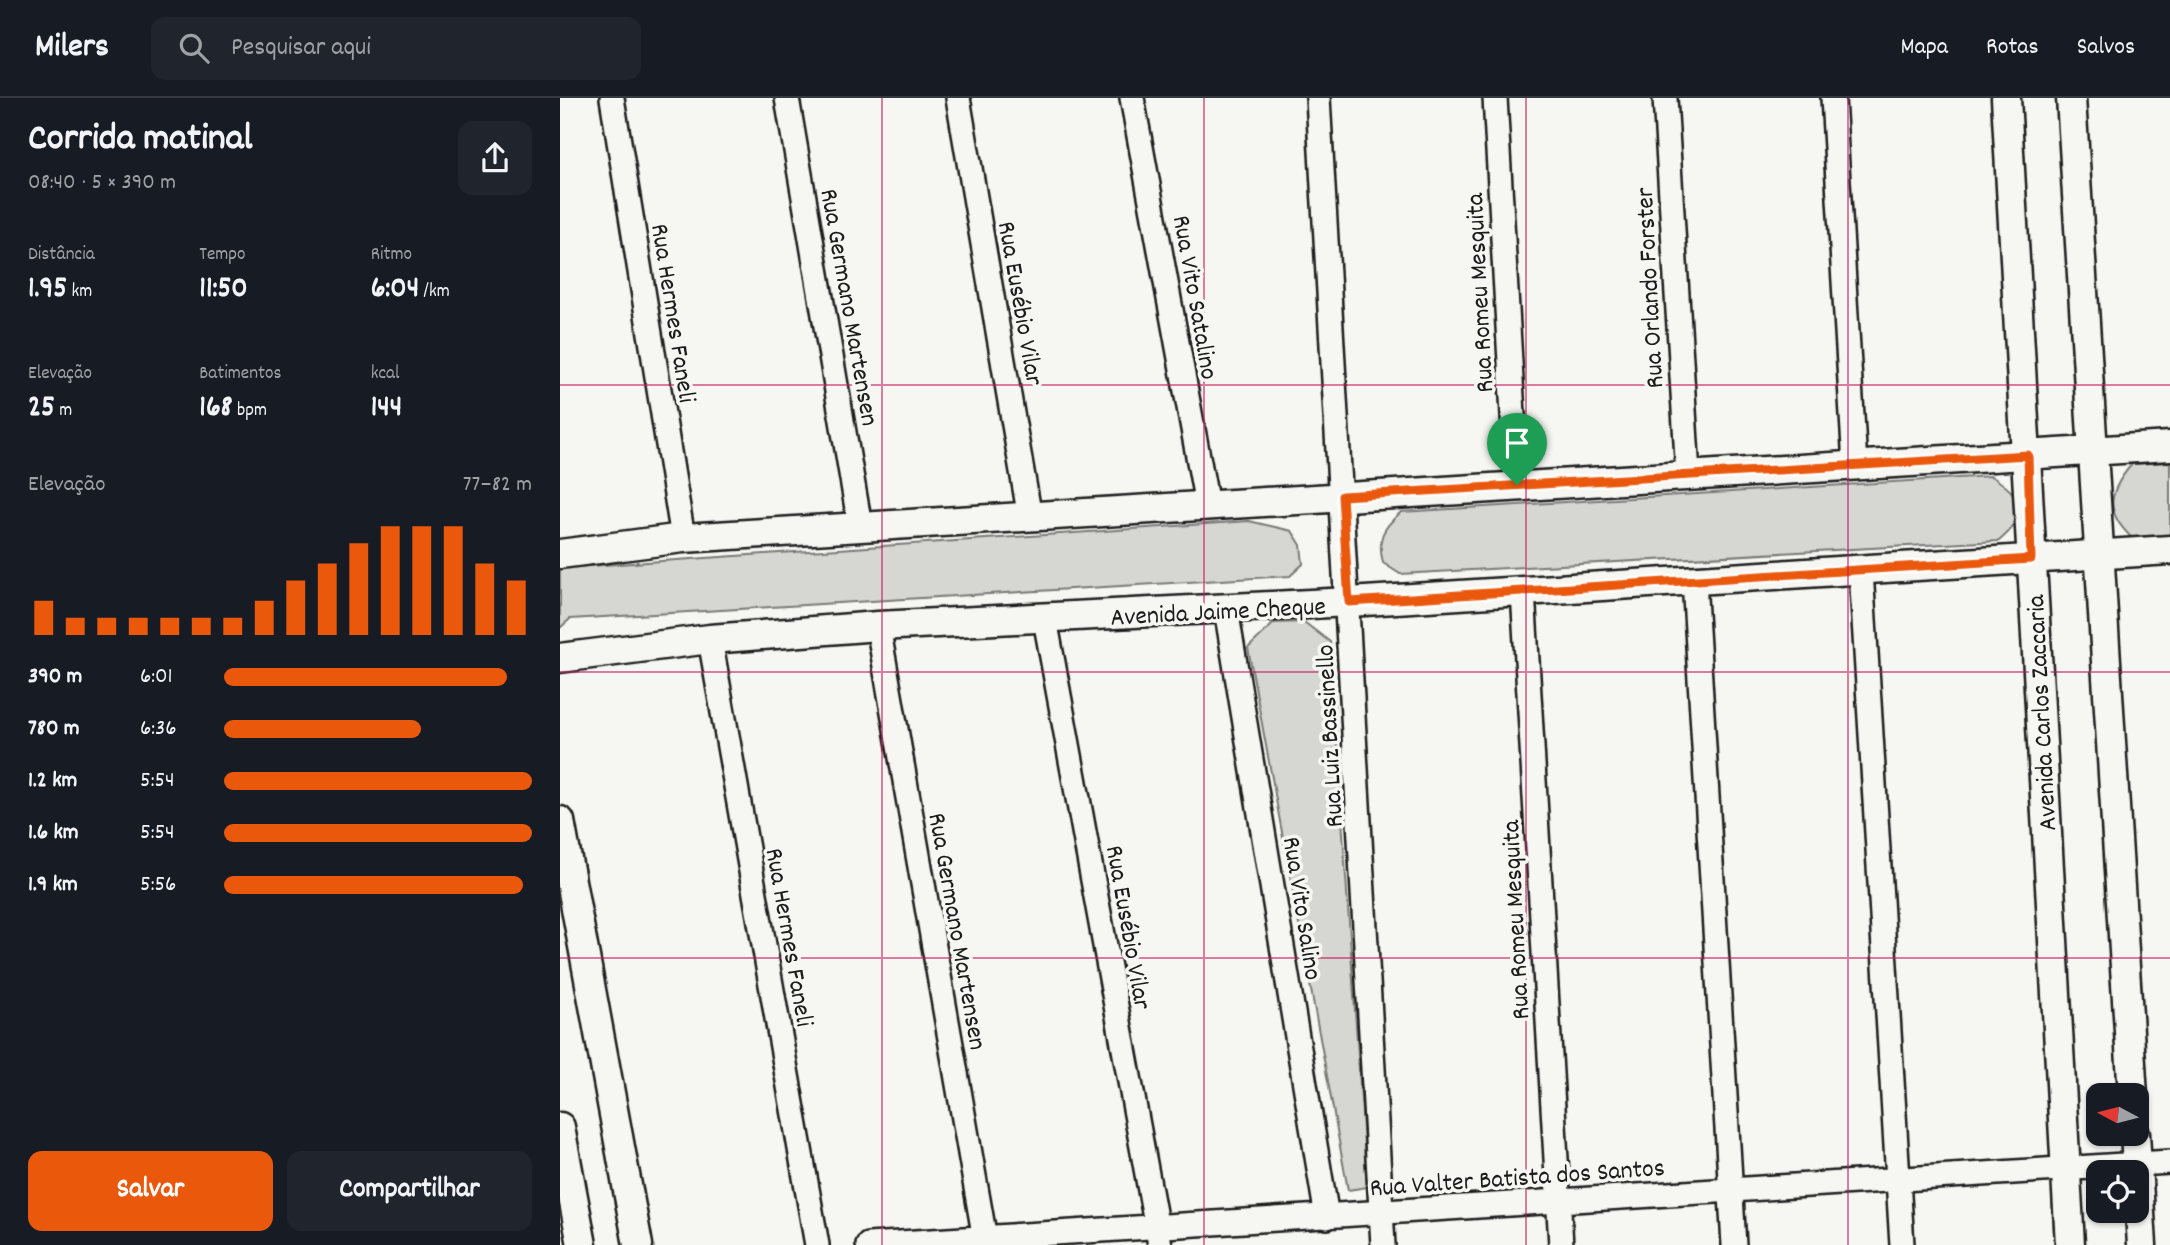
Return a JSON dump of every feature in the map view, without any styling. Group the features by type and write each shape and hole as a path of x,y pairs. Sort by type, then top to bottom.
{"street":[{"name":"Rua Hermes Faneli","path":"612,98 683,538"},
{"name":"Rua Germano Martensen","path":"787,98 860,526"},
{"name":"Rua Eusébio Vilar","path":"958,98 1030,518"},
{"name":"Rua Vito Satalino","path":"1132,98 1207,505"},
{"name":"Rua Luiz Bassinello","path":"1318,98 1349,602 1383,1245"},
{"name":"Rua Romeu Mesquita","path":"1495,98 1517,485"},
{"name":"Rua Orlando Forster","path":"1665,98 1688,475"},
{"path":"1833,98 1855,465"},
{"name":"Avenida Carlos Zaccaria","path":"2006,98 2070,1245"},
{"path":"2071,98 2132,1083"},
{"path":"560,554 683,538 860,526 1030,518 1342,496 2170,446"},
{"name":"Avenida Jaime Cheque","path":"560,658 710,639 878,626 1349,602 2170,550"},
{"path":"1861,570 1902,1245"},
{"path":"1694,580 1734,1245"},
{"name":"Rua Romeu Mesquita","path":"1523,591 1562,1245"},
{"name":"Rua Vito Salino","path":"1226,608 1327,1217"},
{"name":"Rua Eusébio Vilar","path":"1045,619 1159,1236"},
{"name":"Rua Germano Martensen","path":"878,626 985,1241"},
{"name":"Rua Hermes Faneli","path":"710,639 817,1245"},
{"path":"560,821 638,1245"},
{"path":"560,1126 582,1245"},
{"name":"Rua Valter Batista dos Santos","path":"2149,1163 2170,1162"},
{"name":"Rua Valter Batista dos Santos","path":"868,1245 1159,1236 1381,1212 2086,1167"},
{"path":"2141,1223 2142,1245"}],"shaded area":[{"path":"2170,462 2170,535 2132,538 2113,510 2114,492 2118,483 2132,464"},
{"path":"1991,476 2011,491 2020,506 2016,522 1999,541 1400,574 1383,563 1381,554 1381,540 1385,529 1401,512"},
{"path":"1249,521 1292,531 1301,545 1303,564 1290,576 570,619 560,628 560,568"},
{"path":"1304,622 1330,642 1367,1187 1348,1190 1248,648 1274,623"}],"route":[{"path":"2028,455 2031,559 1349,602 1342,496 1517,485 2028,455"}]}
